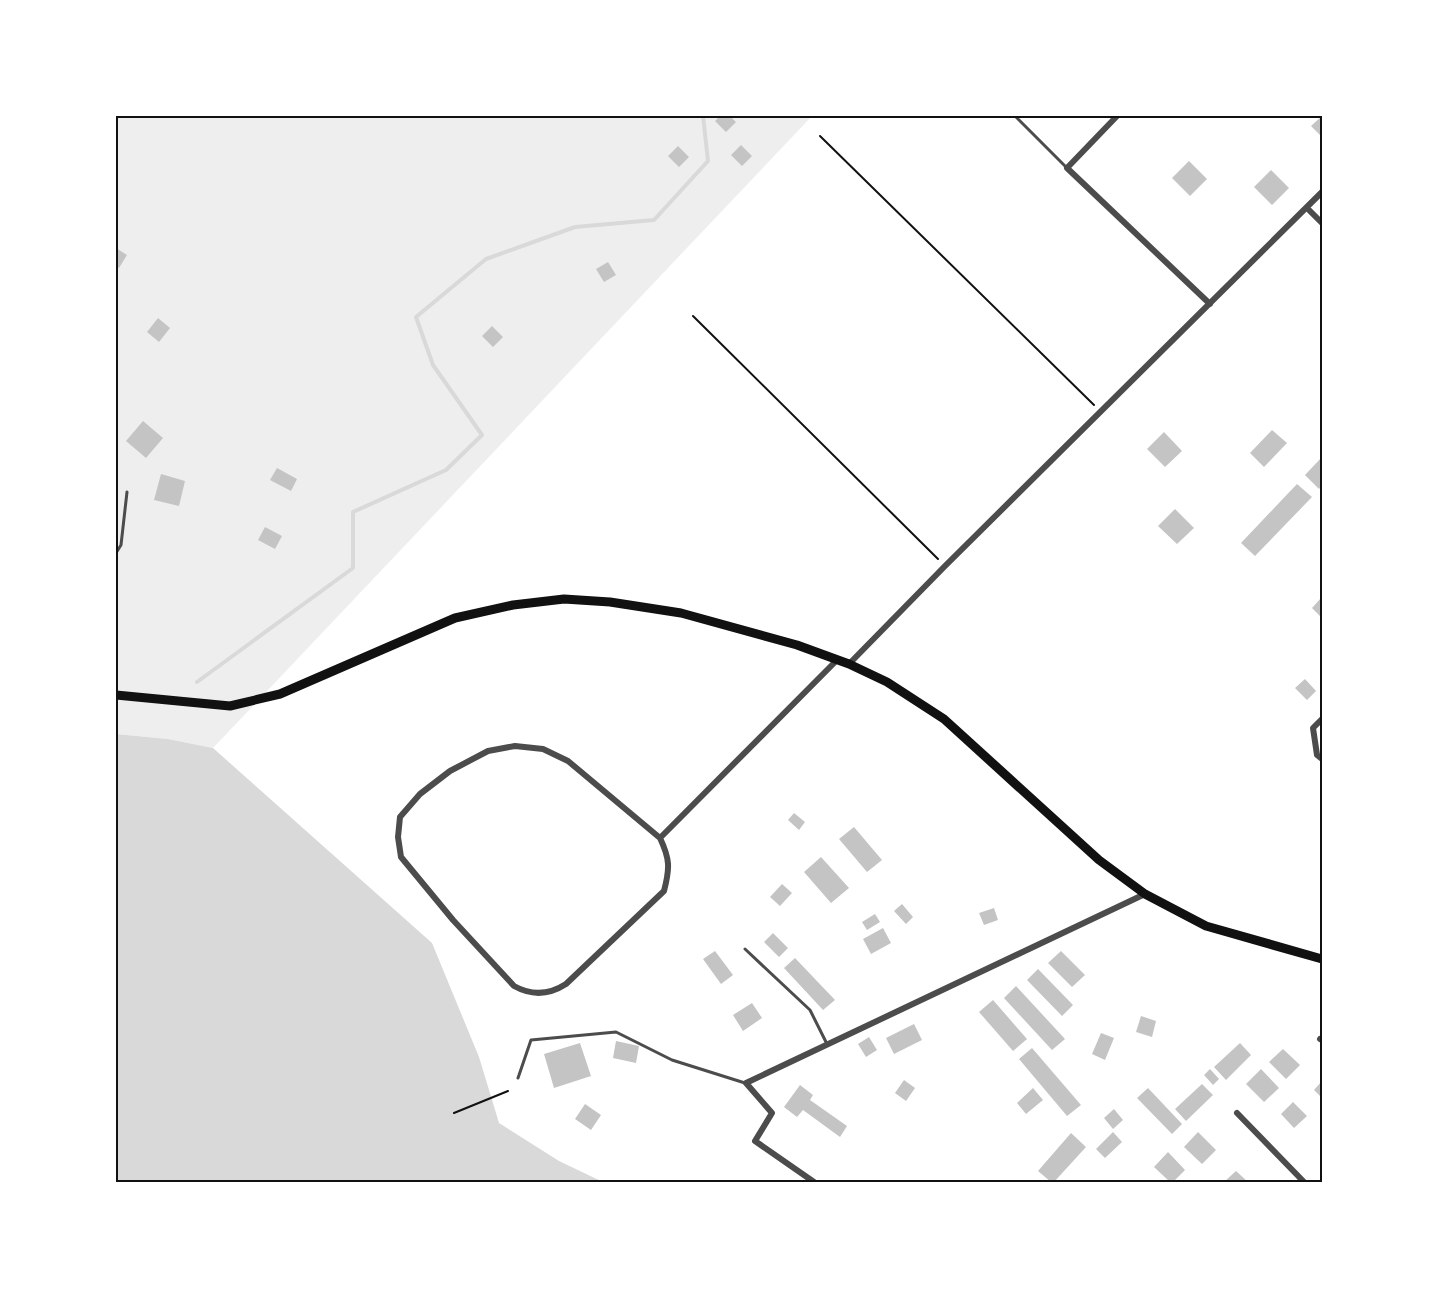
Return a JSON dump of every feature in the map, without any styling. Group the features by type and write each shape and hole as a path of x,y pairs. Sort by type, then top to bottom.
{"main road":[{"path":"116,695 230,706 280,694 455,618 513,605 564,599 610,602 681,613 797,645 849,664 887,682 944,719 1099,860 1145,894 1206,926 1323,959"}],"street":[{"path":"1117,116 1067,168 1210,304"},
{"path":"849,664 1323,192"},
{"path":"1307,208 1323,223"},
{"path":"660,838 837,660"},
{"path":"1323,718 1313,728 1317,754 1323,759"},
{"path":"515,746 543,749 568,762 660,838 668,854 670,871 664,891 566,984 555,991 543,993 524,991 514,986 453,920 401,857 398,837 400,817 420,794 450,771 488,751 515,746"},
{"path":"814,1182 755,1141 772,1113 746,1083 1145,894"},
{"path":"1237,1113 1304,1182"}],"lane":[{"path":"1015,116 1067,168"},
{"path":"116,553 122,545 127,492"},
{"path":"745,949 810,1010 827,1044"},
{"path":"519,1078 531,1040 616,1032 672,1060 746,1083"}],"path":[{"path":"820,136 1101,411"},
{"path":"693,316 945,566"},
{"path":"454,1113 508,1091"}],"shaded area":[{"path":"116,116 812,116 213,748 168,739 116,734"},
{"path":"116,734 168,739 213,748 432,943 479,1057 499,1123 559,1161 603,1182 116,1182"}],"building":[{"path":"720,116 730,116 736,122 726,132 715,121"},
{"path":"1322,116 1322,137 1311,126"},
{"path":"741,145 752,156 742,166 731,155"},
{"path":"678,146 689,157 679,167 668,156"},
{"path":"1189,161 1207,179 1190,196 1172,178"},
{"path":"1271,170 1289,188 1272,205 1254,187"},
{"path":"116,248 127,255 119,268 116,266"},
{"path":"608,262 616,275 604,282 596,269"},
{"path":"158,318 170,328 159,342 147,332"},
{"path":"492,326 503,337 493,347 482,336"},
{"path":"143,421 163,438 146,458 126,441"},
{"path":"1272,430 1287,443 1264,467 1250,453"},
{"path":"1164,432 1182,451 1165,467 1147,449"},
{"path":"1322,457 1322,485 1319,489 1305,475"},
{"path":"277,468 297,479 291,491 270,480"},
{"path":"161,474 185,481 179,506 154,500"},
{"path":"1297,484 1312,497 1255,556 1241,543"},
{"path":"1175,509 1194,528 1177,544 1158,526"},
{"path":"265,527 282,536 275,549 258,540"},
{"path":"1321,598 1322,600 1322,618 1312,608"},
{"path":"1305,679 1316,691 1307,700 1295,688"},
{"path":"794,813 805,822 799,830 788,820"},
{"path":"854,827 882,860 867,872 839,839"},
{"path":"821,857 849,888 831,903 804,872"},
{"path":"782,884 792,893 780,906 770,897"},
{"path":"902,904 913,917 906,924 894,911"},
{"path":"994,908 998,920 984,925 979,913"},
{"path":"875,914 880,922 867,930 862,922"},
{"path":"883,928 891,943 871,954 863,939"},
{"path":"773,933 788,948 779,957 764,942"},
{"path":"715,951 733,975 721,984 703,959"},
{"path":"1061,951 1085,975 1072,987 1048,963"},
{"path":"795,958 835,1000 823,1010 784,968"},
{"path":"1038,969 1073,1005 1062,1016 1027,980"},
{"path":"1016,986 1065,1039 1052,1050 1004,998"},
{"path":"993,1000 1027,1039 1013,1051 979,1012"},
{"path":"752,1003 762,1018 743,1031 733,1015"},
{"path":"1141,1016 1156,1021 1152,1037 1136,1032"},
{"path":"914,1024 922,1040 894,1054 886,1038"},
{"path":"1101,1033 1114,1038 1105,1060 1092,1054"},
{"path":"869,1037 877,1050 866,1057 858,1044"},
{"path":"616,1041 639,1046 636,1063 613,1058"},
{"path":"580,1043 591,1076 554,1088 544,1054"},
{"path":"1240,1043 1251,1055 1226,1080 1214,1067"},
{"path":"1032,1048 1081,1105 1067,1116 1019,1059"},
{"path":"1283,1049 1300,1065 1286,1079 1269,1062"},
{"path":"1210,1069 1219,1079 1213,1085 1204,1075"},
{"path":"1261,1069 1279,1088 1264,1102 1246,1084"},
{"path":"904,1080 915,1088 906,1101 895,1093"},
{"path":"1322,1081 1322,1098 1314,1090"},
{"path":"1202,1084 1213,1095 1186,1121 1175,1109"},
{"path":"800,1085 813,1095 810,1100 847,1126 840,1137 803,1110 797,1117 784,1107"},
{"path":"1033,1088 1043,1100 1026,1114 1017,1103"},
{"path":"1148,1088 1182,1124 1172,1134 1137,1098"},
{"path":"1293,1102 1307,1116 1294,1128 1281,1114"},
{"path":"585,1104 601,1115 591,1130 575,1119"},
{"path":"1114,1109 1123,1120 1113,1129 1104,1118"},
{"path":"1113,1132 1122,1142 1105,1158 1096,1149"},
{"path":"1198,1132 1216,1150 1202,1164 1184,1147"},
{"path":"1071,1133 1086,1147 1054,1182 1051,1182 1038,1171"},
{"path":"1168,1152 1185,1170 1173,1182 1170,1182 1154,1167"},
{"path":"1236,1171 1248,1182 1224,1182"}],"waterway":[{"path":"197,682 353,568 353,512 446,470 482,435 433,365 416,317 486,259 575,227 654,220 708,161 703,116"}]}
